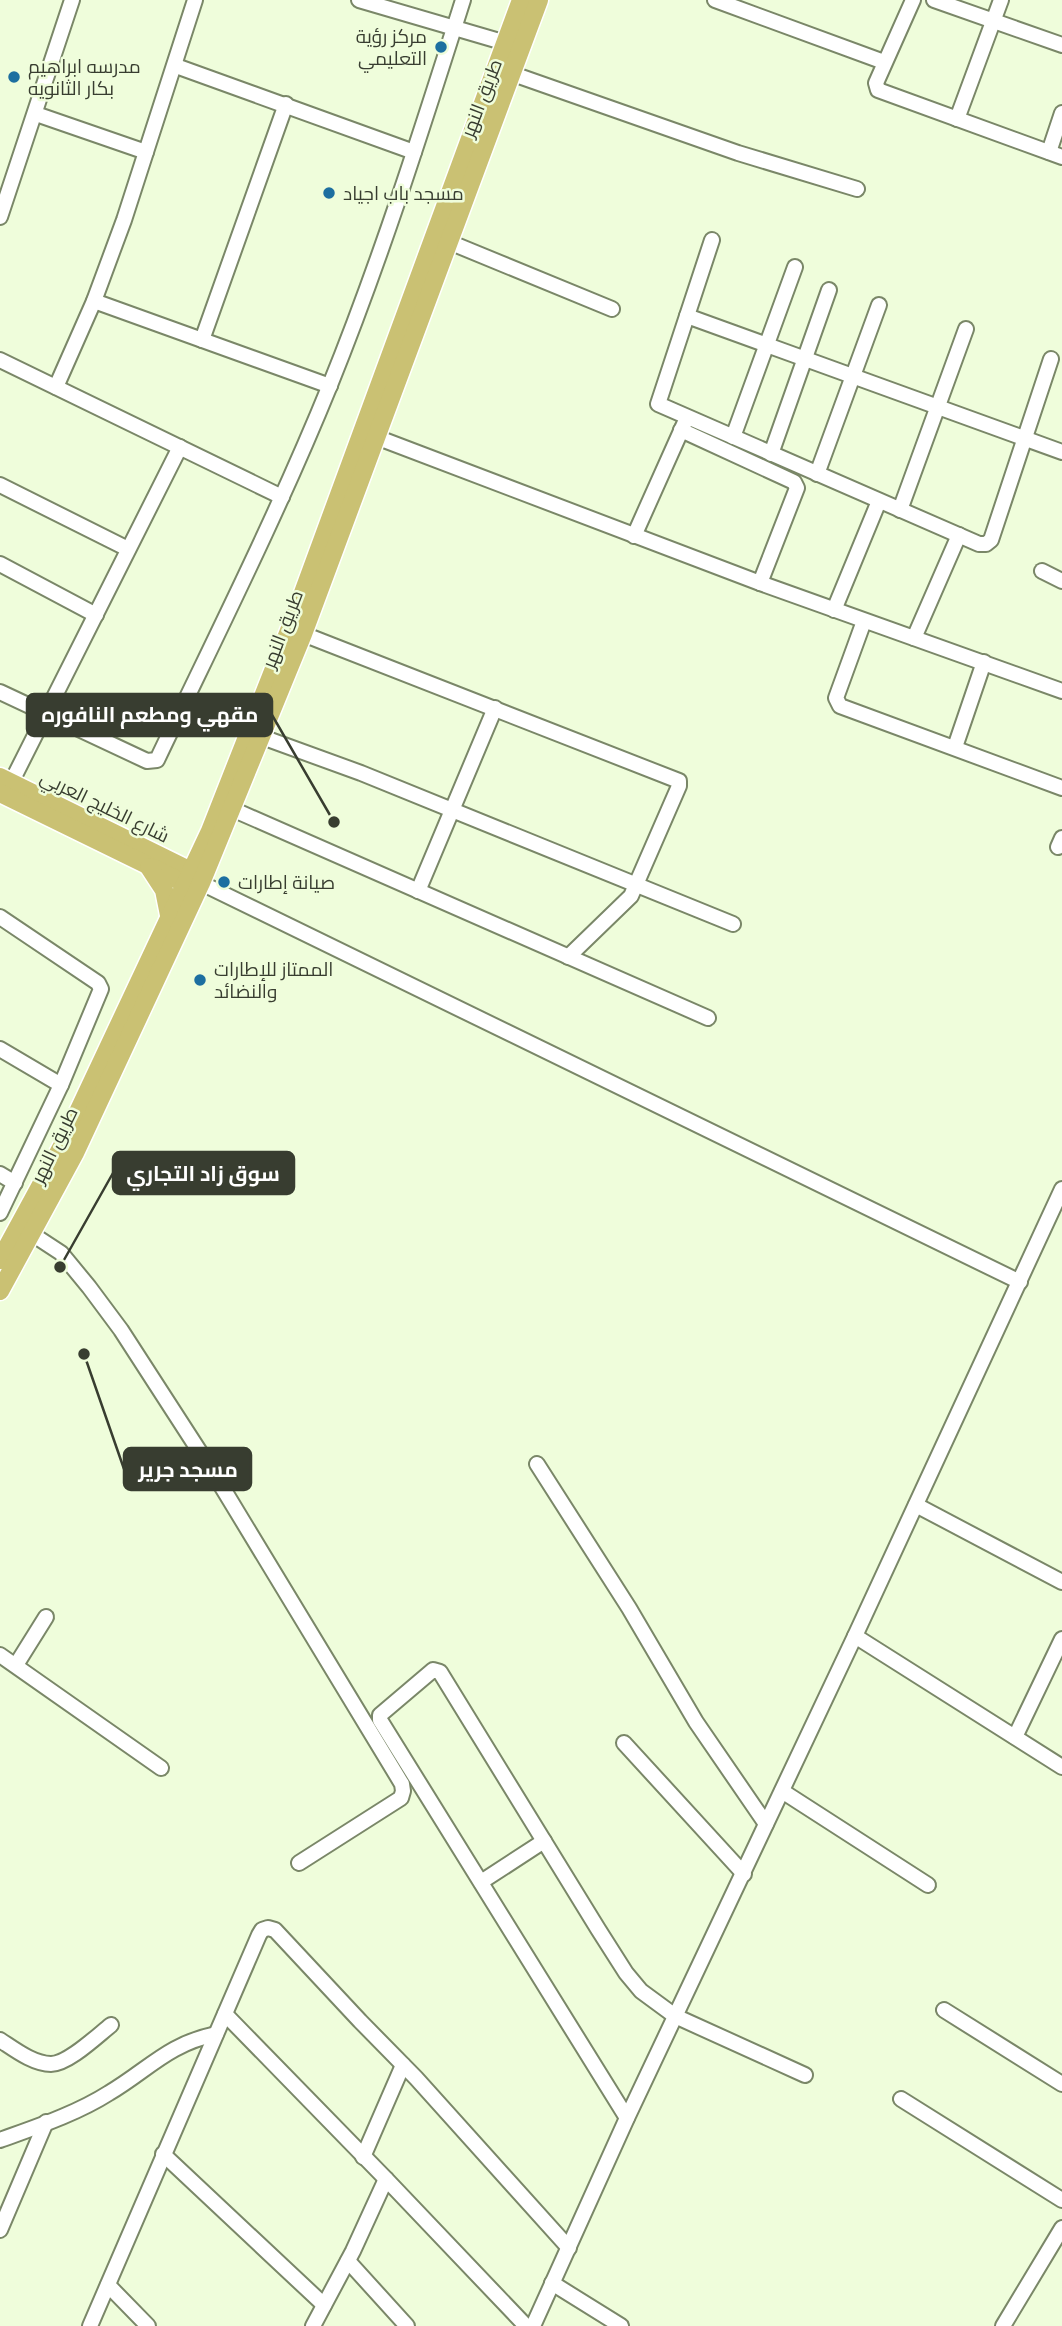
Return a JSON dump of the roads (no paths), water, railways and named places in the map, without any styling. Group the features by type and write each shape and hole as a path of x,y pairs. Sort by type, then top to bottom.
{"main road":[{"name":"طريق النهر","path":"0,1291 75,1153 193,879 209,831 295,615 521,0"},
{"name":"طريق النهر","path":"0,1260 62,1146 170,920 232,809 303,634 539,0"},
{"name":"شارع الخليج العربي","path":"4,785 193,879"},
{"path":"170,920 164,890 149,859 184,851 203,840 209,831"}],"street":[{"path":"0,217 72,0"},
{"path":"56,387 94,300 176,66 195,0"},
{"path":"359,0 506,43"},
{"path":"0,692 146,761 157,760 282,497 330,386 369,285 463,0"},
{"path":"715,0 884,62"},
{"path":"914,0 884,62 876,83 878,90 1056,155 1062,113"},
{"path":"934,0 1062,45"},
{"path":"957,119 1001,0"},
{"path":"176,66 414,152"},
{"path":"513,74 737,153 857,190"},
{"path":"202,340 286,104"},
{"path":"36,114 146,152"},
{"path":"712,240 658,404 684,424 794,482 796,492 760,583"},
{"path":"449,242 612,309"},
{"path":"733,438 795,267"},
{"path":"771,454 829,290"},
{"path":"94,300 330,386"},
{"path":"817,474 878,305"},
{"path":"687,316 1062,452"},
{"path":"900,510 965,329"},
{"path":"684,424 733,438 959,536 986,544 991,540 1052,359"},
{"path":"0,360 282,497"},
{"path":"634,536 684,424"},
{"path":"376,437 760,583 1062,691"},
{"path":"4,785 46,715 180,447"},
{"path":"0,485 128,549"},
{"path":"834,610 879,501"},
{"path":"915,638 959,536"},
{"path":"0,564 96,615"},
{"path":"1042,571 1062,581"},
{"path":"864,621 836,698 840,706 1062,788"},
{"path":"303,634 679,781 637,884 628,899 568,957"},
{"path":"955,747 984,662"},
{"path":"418,891 495,708"},
{"path":"262,737 453,810 733,924"},
{"path":"232,809 708,1018"},
{"path":"193,879 1020,1282"},
{"path":"0,918 100,985 101,994 0,1213"},
{"path":"0,1049 61,1085"},
{"path":"0,1174 15,1183"},
{"path":"533,2326 627,2118 744,1874 1062,1189"},
{"path":"32,1234 61,1253 114,1319 216,1478 402,1784 401,1798 299,1863"},
{"path":"537,1464 629,1608 696,1722 766,1825"},
{"path":"916,1506 1062,1582"},
{"path":"16,1665 46,1617"},
{"path":"855,1636 1062,1767"},
{"path":"1015,1737 1062,1639"},
{"path":"0,1655 161,1768"},
{"path":"627,2118 379,1717 433,1670 440,1672 626,1973 641,1992 675,2016 805,2075"},
{"path":"624,1743 744,1874"},
{"path":"782,1791 928,1885"},
{"path":"481,1882 544,1841"},
{"path":"90,2326 259,1935 262,1930 268,1928 275,1930 403,2065 569,2248"},
{"path":"944,2010 1062,2084"},
{"path":"225,2014 526,2326"},
{"path":"0,2040 32,2059 52,2064 71,2056 111,2025"},
{"path":"0,2140 108,2094 172,2048 193,2039 216,2034"},
{"path":"363,2157 403,2065"},
{"path":"901,2099 1062,2200"},
{"path":"0,2230 46,2122"},
{"path":"163,2154 324,2305"},
{"path":"313,2326 348,2261 386,2179"},
{"path":"1003,2326 1062,2228"},
{"path":"348,2261 407,2326"},
{"path":"552,2283 621,2326"},
{"path":"108,2284 148,2326"}],"place":[{"name":"مركز رؤية التعليمي","path":"441,47"},
{"name":"مدرسه ابراهيم بكار الثانويه","path":"14,77"},
{"name":"مسجد باب اجياد","path":"329,193"},
{"name":"مقهي ومطعم النافوره","path":"334,822"},
{"name":"صيانة إطارات","path":"224,882"},
{"name":"الممتاز للإطارات والنضائد","path":"200,980"},
{"name":"سوق زاد التجاري","path":"60,1267"},
{"name":"مسجد جرير","path":"84,1354"}]}
